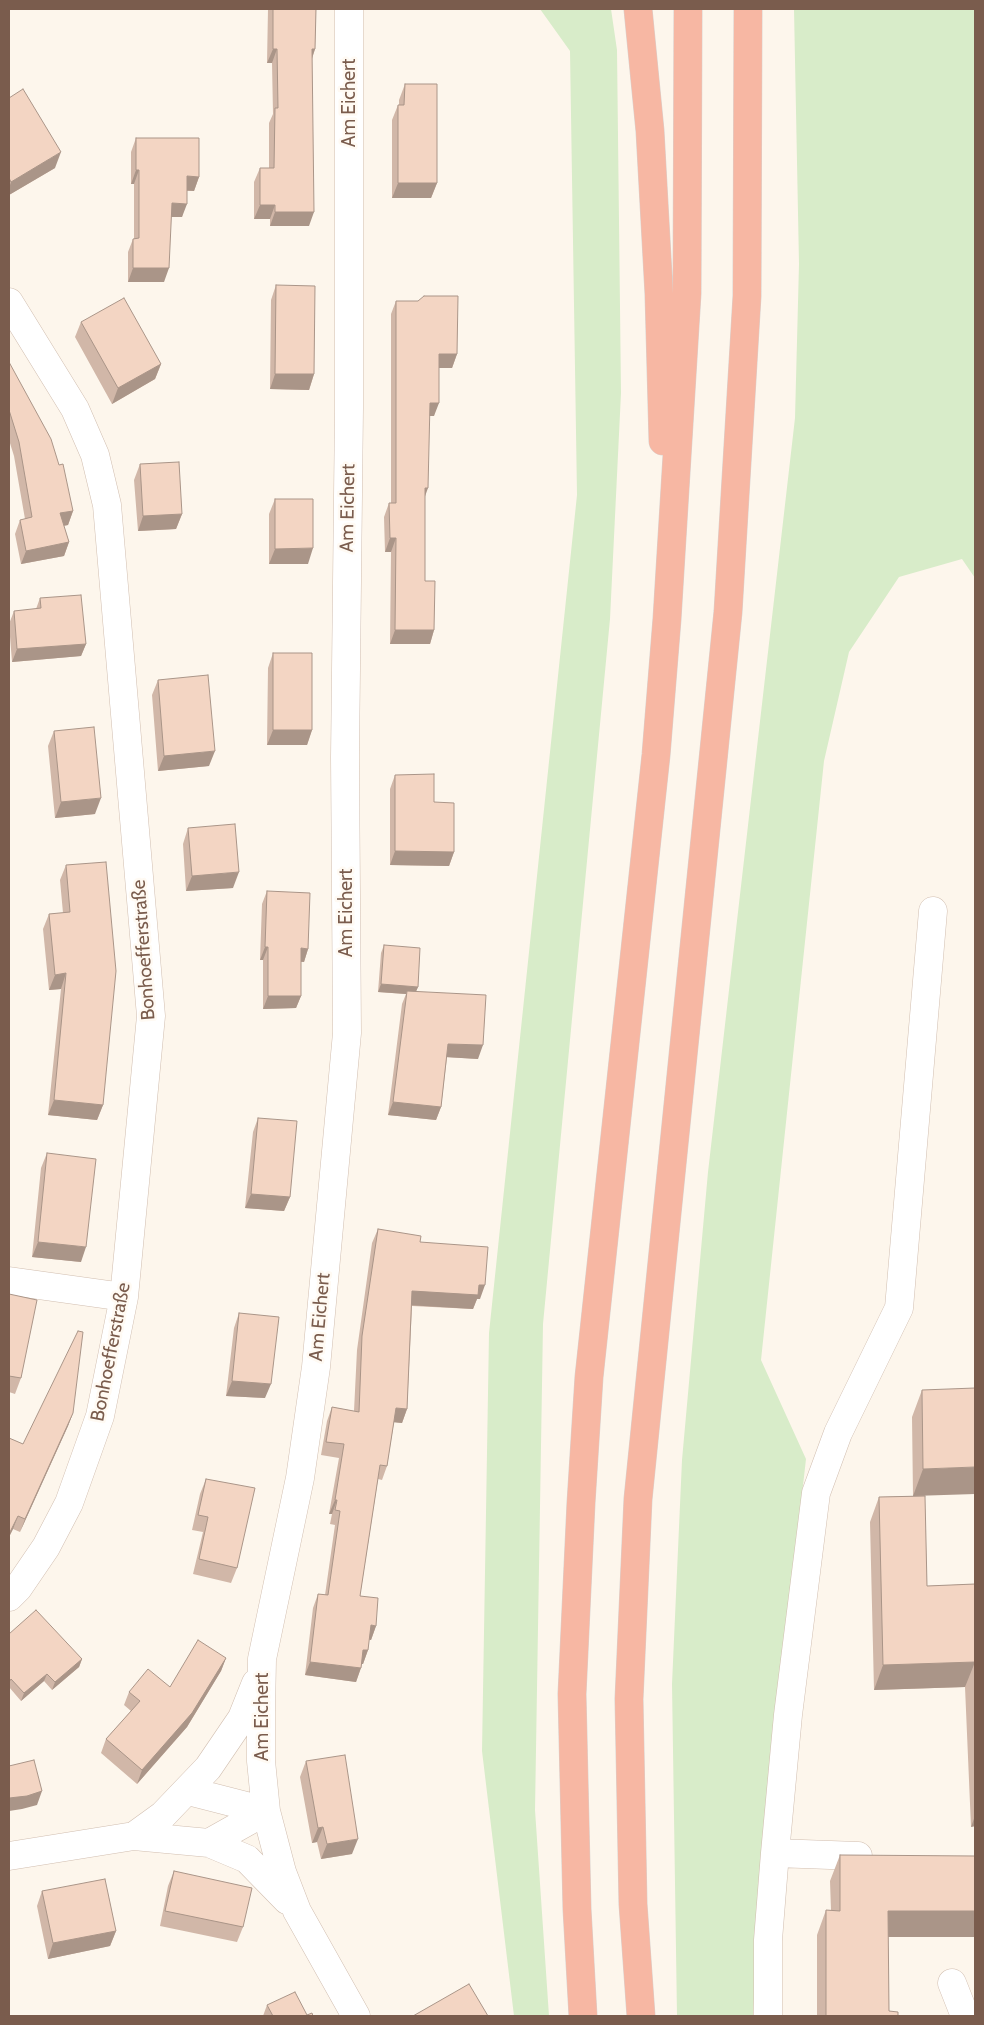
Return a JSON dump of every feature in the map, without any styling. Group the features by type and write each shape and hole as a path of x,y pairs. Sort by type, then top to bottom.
{"highway":[{"path":"638,9 650,131 659,294 667,619"},
{"path":"583,2016 577,1909 572,1694 581,1503 589,1377 656,755 667,619 687,293 688,9"},
{"path":"641,2016 633,1904 629,1699 638,1500 728,612 747,296 748,9"}],"street":[{"name":"Am Eichert","path":"297,1910 282,1872 266,1811 261,1761 262,1659 300,1478 316,1367 347,1033 345,757 349,388 349,9"},
{"name":"Bonhoefferstraße","path":"9,302 75,409 95,455 107,505 151,1016 124,1297 100,1416 69,1503 46,1547 18,1588 9,1597"},
{"path":"768,2016 768,1940 775,1853 788,1715 816,1493 838,1433 899,1308 933,911"},
{"path":"9,1281 124,1297"},
{"path":"134,1836 163,1815 208,1768 242,1718 255,1690 262,1659"},
{"path":"188,1791 266,1811"},
{"path":"209,1844 266,1811"},
{"path":"9,1856 134,1836 209,1844 247,1859 297,1910 356,2016"},
{"path":"775,1853 858,1856"},
{"path":"952,1982 965,2016"}],"green space":[{"path":"540,9 611,9 617,50 621,393 610,619 543,1324 535,1810 549,2016 514,2016 482,1751 489,1333 577,495 570,51"},
{"path":"794,9 975,9 975,578 962,559 899,577 849,652 824,761 761,1360 806,1459 762,1847 753,2016 677,2016 672,1684 682,1460 708,1172 795,418 799,264"}],"building":[{"path":"273,9 316,9 315,49 312,49 314,212 275,212 275,205 260,205 260,168 274,168 275,108 278,108 277,49 273,49"},
{"path":"405,84 437,84 437,183 398,183 398,105 404,105"},
{"path":"23,89 61,152 11,182 9,178 9,98"},
{"path":"136,138 199,138 199,177 187,176 187,204 172,203 169,268 133,268 133,239 139,238 139,170 136,170"},
{"path":"276,285 315,286 314,374 275,374"},
{"path":"424,296 458,296 457,354 439,354 439,403 430,403 428,488 425,488 425,581 435,581 434,630 395,630 396,538 390,538 389,503 396,503 396,301 418,301"},
{"path":"124,298 161,364 118,388 81,322"},
{"path":"9,362 51,439 59,465 63,464 73,511 60,513 69,542 26,551 20,520 32,517 19,442 9,410"},
{"path":"179,462 182,514 143,516 140,464"},
{"path":"275,499 313,499 313,548 275,549"},
{"path":"81,595 86,644 17,649 14,611 41,608 40,598"},
{"path":"273,653 312,653 312,730 273,730"},
{"path":"208,675 215,751 164,756 158,680"},
{"path":"94,727 101,798 61,802 54,731"},
{"path":"434,774 434,802 454,803 454,852 395,851 395,775"},
{"path":"235,824 239,872 192,876 188,828"},
{"path":"106,862 116,971 103,1105 54,1100 66,973 55,975 49,914 70,912 66,865"},
{"path":"267,891 310,893 308,949 301,948 301,996 268,996 268,947 265,947"},
{"path":"384,945 420,948 418,987 381,984"},
{"path":"407,991 486,995 483,1045 448,1044 441,1107 393,1102"},
{"path":"258,1118 297,1121 290,1197 251,1194"},
{"path":"47,1153 96,1159 86,1247 38,1242"},
{"path":"378,1229 421,1236 420,1242 488,1247 485,1285 479,1285 478,1295 412,1291 407,1409 396,1408 387,1466 380,1465 360,1596 378,1598 376,1626 371,1625 368,1650 363,1650 361,1668 310,1662 318,1594 328,1595 340,1511 335,1510 337,1500 335,1500 344,1444 326,1442 332,1407 359,1412 362,1336"},
{"path":"9,1294 37,1300 21,1378 9,1376"},
{"path":"239,1313 279,1317 271,1384 232,1381"},
{"path":"78,1331 83,1332 73,1413 25,1519 18,1516 9,1534 9,1438 23,1444"},
{"path":"975,1388 975,1467 923,1469 922,1390"},
{"path":"206,1479 255,1488 237,1568 199,1559 208,1517 198,1515"},
{"path":"925,1496 927,1586 975,1584 975,1662 883,1665 879,1497"},
{"path":"36,1610 82,1659 55,1682 47,1674 24,1693 11,1679 9,1682 9,1634"},
{"path":"198,1640 226,1658 192,1713 142,1770 106,1739 140,1701 129,1692 148,1669 170,1687"},
{"path":"345,1755 358,1839 327,1844 323,1827 318,1828 306,1761"},
{"path":"34,1760 42,1791 27,1796 9,1798 9,1766"},
{"path":"840,1855 975,1856 975,1911 888,1911 889,2011 898,2012 898,2016 826,2016 826,1910 840,1911"},
{"path":"174,1871 252,1888 243,1927 165,1911"},
{"path":"105,1879 116,1931 53,1943 42,1891"},
{"path":"469,1984 488,2016 413,2016"},
{"path":"295,1992 307,2015 312,2013 313,2016 273,2016 267,2005"}]}
